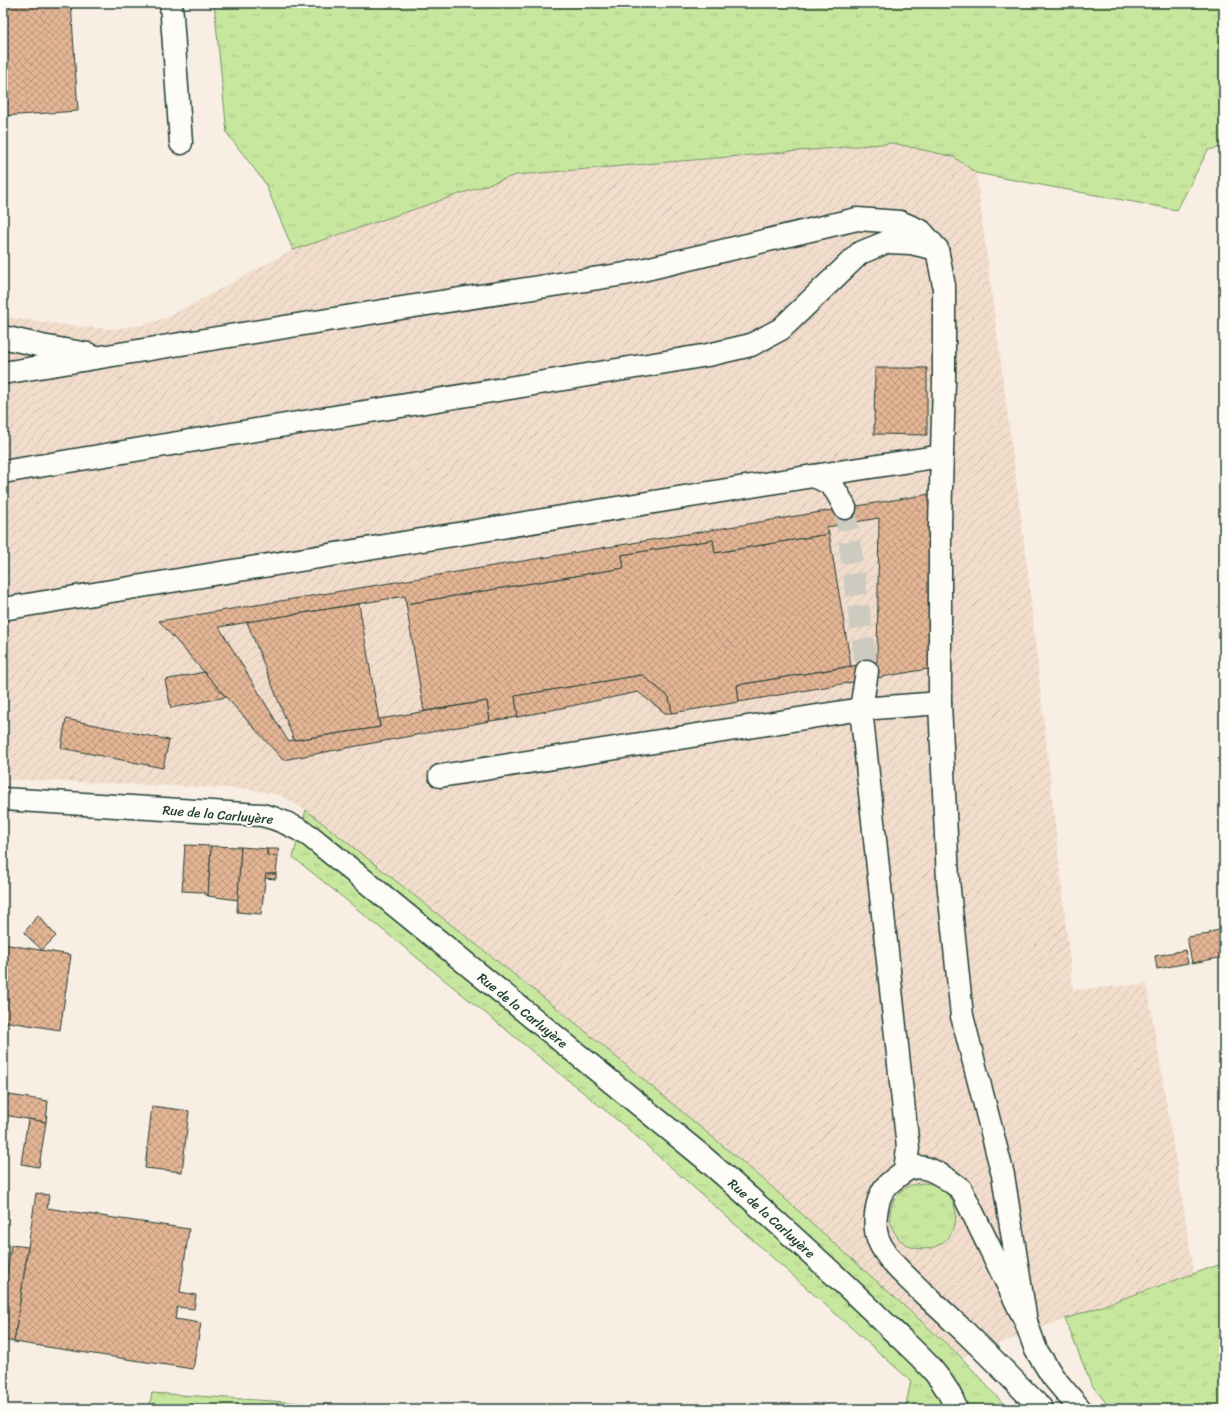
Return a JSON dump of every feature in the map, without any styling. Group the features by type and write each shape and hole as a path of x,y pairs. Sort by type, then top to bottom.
{"street":[{"path":"171,3 181,143"},
{"path":"3,373 395,309 625,274 857,219 900,222 921,231 937,249 944,286 944,382 940,524 940,703 948,880 962,1016 1003,1175 1026,1322"},
{"path":"3,472 708,355 751,345 781,329 860,254 887,242 911,243 937,249"},
{"path":"3,337 84,354 115,355"},
{"path":"3,609 276,563 942,456"},
{"path":"813,476 825,480 837,491 845,508"},
{"path":"867,671 861,709 908,1148 905,1170"},
{"path":"440,776 861,709 940,703"},
{"name":"Rue de la Carluyère","path":"3,799 262,815 278,819 310,836 732,1182 851,1289 927,1365 946,1387 956,1408"},
{"path":"1042,1409 969,1336 904,1275 884,1250 878,1238 875,1225 877,1206 884,1188 905,1170 923,1166 944,1176 961,1189 1026,1322 1036,1350 1053,1377 1080,1409"}],"shaded area":[{"path":"893,143 954,157 976,173 1026,556 1073,990 1147,984 1194,1273 961,1357 764,1180 573,1021 306,810 280,795 248,789 3,779 3,317 112,329 142,325 168,317 293,250 516,175"}],"green space":[{"path":"214,3 1224,3 1224,147 1208,150 1177,210 976,173 954,157 893,143 516,175 293,250 265,183 227,133"},
{"path":"306,810 573,1021 764,1180 961,1357 1008,1409 905,1409 911,1381 627,1128 293,857"},
{"path":"923,1183 936,1185 951,1198 954,1203 956,1216 954,1229 941,1244 936,1247 923,1249 910,1247 895,1234 892,1229 890,1216 892,1203 905,1188 910,1185"},
{"path":"1224,1263 1224,1409 1111,1409 1091,1384 1065,1319"},
{"path":"152,1393 391,1409 149,1409"}],"building":[{"path":"3,3 71,3 78,111 3,116"},
{"path":"875,368 927,368 927,435 874,434"},
{"path":"936,493 933,668 739,702 737,685 877,662 879,518 827,527 829,534 715,553 713,540 622,555 624,568 406,604 405,596 219,627 288,741 380,727 379,719 487,701 490,721 283,760 159,621"},
{"path":"829,534 851,666 737,685 739,702 672,713 669,697 642,675 515,696 518,717 490,721 487,701 424,711 406,604 624,568 622,555 713,540 715,553"},
{"path":"359,604 380,727 294,740 247,622"},
{"path":"204,672 226,697 171,708 165,680"},
{"path":"642,675 669,697 672,713 665,713 638,692 518,717 515,696"},
{"path":"66,719 169,740 163,768 61,748"},
{"path":"185,845 211,846 208,896 202,892 182,891"},
{"path":"211,846 241,847 238,900 208,896"},
{"path":"241,847 267,849 267,855 278,856 276,874 266,874 261,914 237,912"},
{"path":"267,849 279,849 278,856 267,855"},
{"path":"266,874 276,874 276,879 265,878"},
{"path":"38,915 56,936 42,950 24,933"},
{"path":"1224,929 1224,957 1192,963 1187,937 1210,934 1210,932"},
{"path":"3,944 71,955 60,1030 3,1021"},
{"path":"1185,950 1188,963 1157,969 1155,956"},
{"path":"3,1094 48,1101 46,1122 3,1115"},
{"path":"152,1106 189,1111 182,1172 145,1168"},
{"path":"28,1119 46,1122 39,1167 21,1164"},
{"path":"36,1193 49,1195 47,1208 189,1229 180,1292 196,1295 194,1309 177,1307 175,1319 201,1323 193,1369 14,1342"},
{"path":"11,1245 28,1247 14,1342 3,1340 3,1299"}],"tunnel":[{"path":"845,508 867,671"}]}
